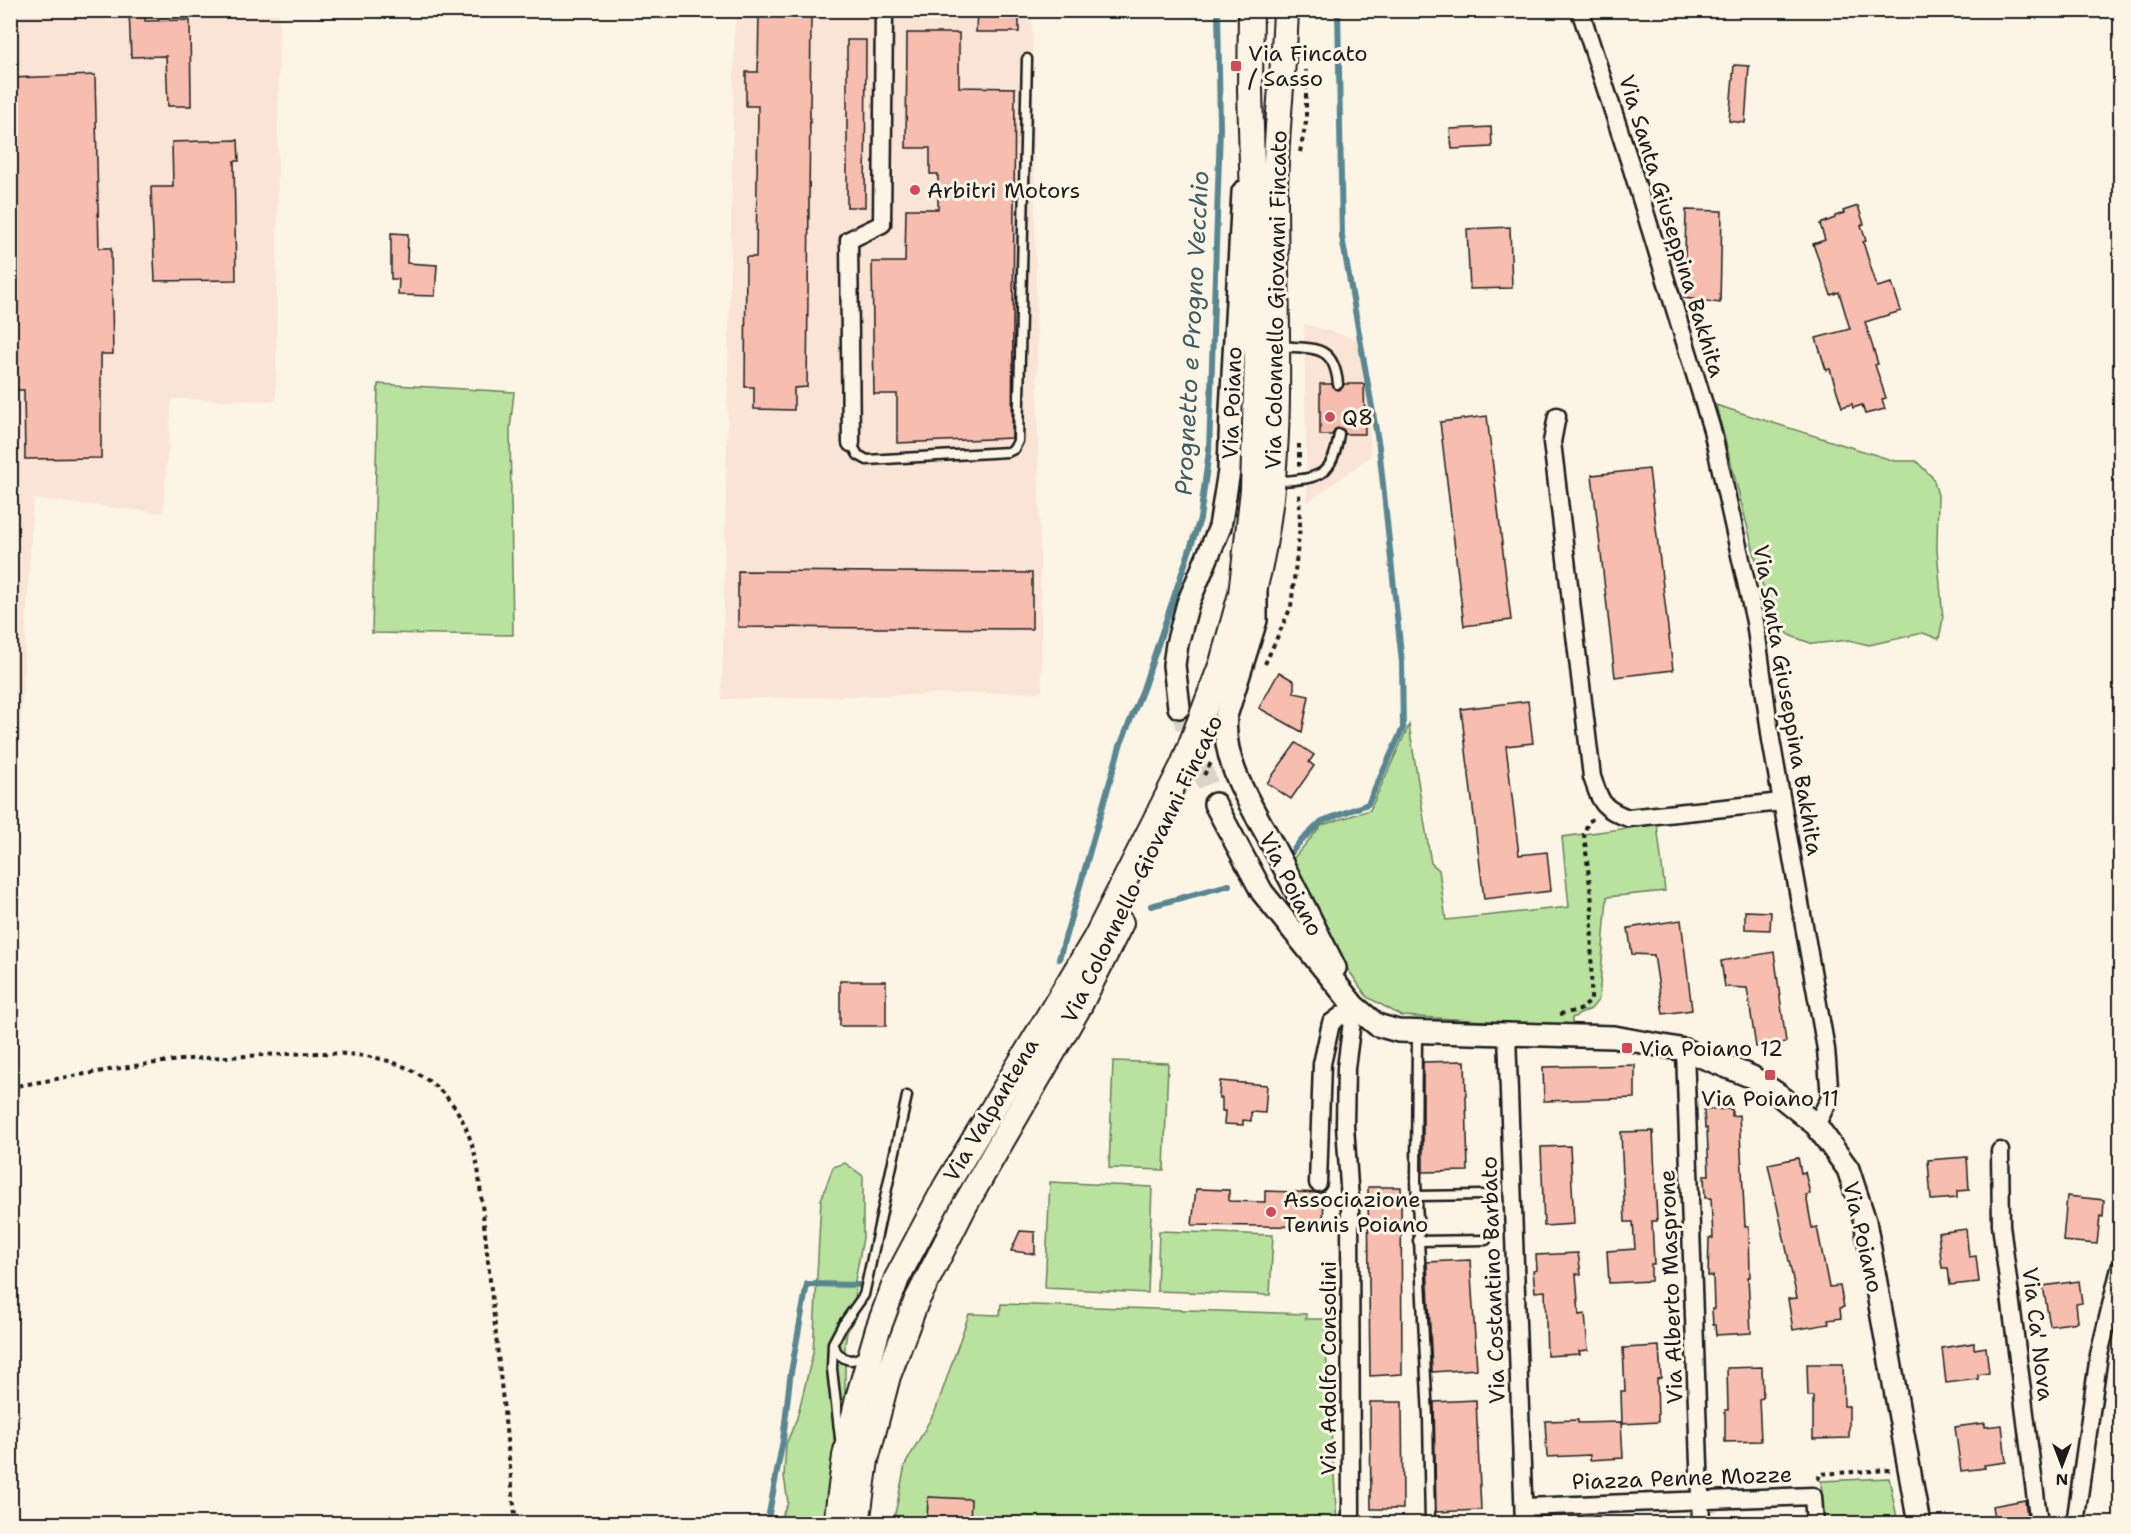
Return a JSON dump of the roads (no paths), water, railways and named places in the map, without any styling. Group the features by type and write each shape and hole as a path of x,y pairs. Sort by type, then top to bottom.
{"main road":[{"name":"Via Colonnello Giovanni Fincato","path":"1246,543 1253,490 1257,356 1250,89 1251,10"},
{"name":"Via Colonnello Giovanni Fincato","path":"965,1205 1079,1007 1207,744 1235,661 1256,585 1267,529 1277,421 1275,194 1286,10"},
{"name":"Via Valpantena","path":"836,1524 844,1466 858,1398 873,1345 897,1278 946,1186 1095,939 1183,765 1222,663 1241,594 1246,543"},
{"name":"Via Valpantena","path":"857,1524 866,1460 888,1376 916,1302 965,1205"}],"street":[{"path":"851,443 849,240 882,224 884,10"},
{"name":"Via Santa Giuseppina Bakhita","path":"1580,10 1712,430 1755,622 1771,740 1826,1049 1830,1098 1816,1125"},
{"name":"Via Poiano","path":"1179,707 1174,666 1177,644 1188,603 1220,527 1229,471 1250,89"},
{"path":"1557,416 1552,442 1592,777 1600,800 1609,811 1628,818 1782,802"},
{"name":"Via Poiano","path":"1256,585 1256,620 1226,716 1224,731 1227,748 1246,797 1354,1006"},
{"name":"Via Poiano","path":"1215,804 1262,892 1354,1006 1377,1025 1398,1031 1417,1032 1614,1037 1685,1050 1752,1077 1816,1125 1848,1169 1864,1221 1919,1524"},
{"path":"1318,1183 1322,1064 1331,1023 1354,1006"},
{"name":"Via Adolfo Consolini","path":"1351,1524 1350,1201 1345,1125 1346,1068 1354,1006"},
{"name":"Via Costantino Barbato","path":"1507,1034 1524,1515"},
{"name":"Via Alberto Masprone","path":"1685,1050 1701,1524"},
{"name":"Via Ca' Nova","path":"2000,1151 2001,1225 2039,1524"},
{"name":"Via Ca' Nova","path":"2075,1524 2099,1355 2121,1268"},
{"name":"Piazza Penne Mozze","path":"1524,1515 1700,1499 1813,1496 1815,1524"}],"lane":[{"path":"851,443 858,455 867,460 1008,452 1018,441 1027,59"},
{"path":"1277,346 1322,351 1332,359 1338,384"},
{"path":"1272,483 1315,477 1327,470 1336,452 1339,434"},
{"path":"1417,1032 1416,1196 1428,1417 1430,1524"},
{"path":"844,1466 832,1369 833,1343 864,1295 908,1096"},
{"path":"1416,1196 1485,1195"},
{"path":"1418,1241 1486,1240"},
{"path":"834,1348 842,1357 853,1360 860,1358 873,1345"}],"waterway":[{"name":"Prognetto e Progno Vecchio","path":"1059,959 1120,746 1143,689 1200,519 1209,451 1220,129 1218,10"},
{"name":"Prognetto e Progno Vecchio","path":"1285,861 1298,844 1322,821 1368,804 1403,728 1402,663 1379,447 1342,237 1338,10"},
{"name":"Prognetto e Progno Vecchio","path":"1151,906 1229,885"},
{"name":"Prognetto e Progno Vecchio","path":"767,1524 783,1440 790,1378 807,1284 862,1285"}],"tunnel":[{"path":"1179,707 1215,804"}],"place":[{"name":"Via Fincato / Sasso","path":"1236,66"},
{"name":"Arbitri Motors","path":"915,190"},
{"name":"Q8","path":"1330,417"},
{"name":"Via Poiano 12","path":"1627,1048"},
{"name":"Via Poiano 11","path":"1770,1075"},
{"name":"Associazione Tennis Poiano","path":"1271,1212"}]}
